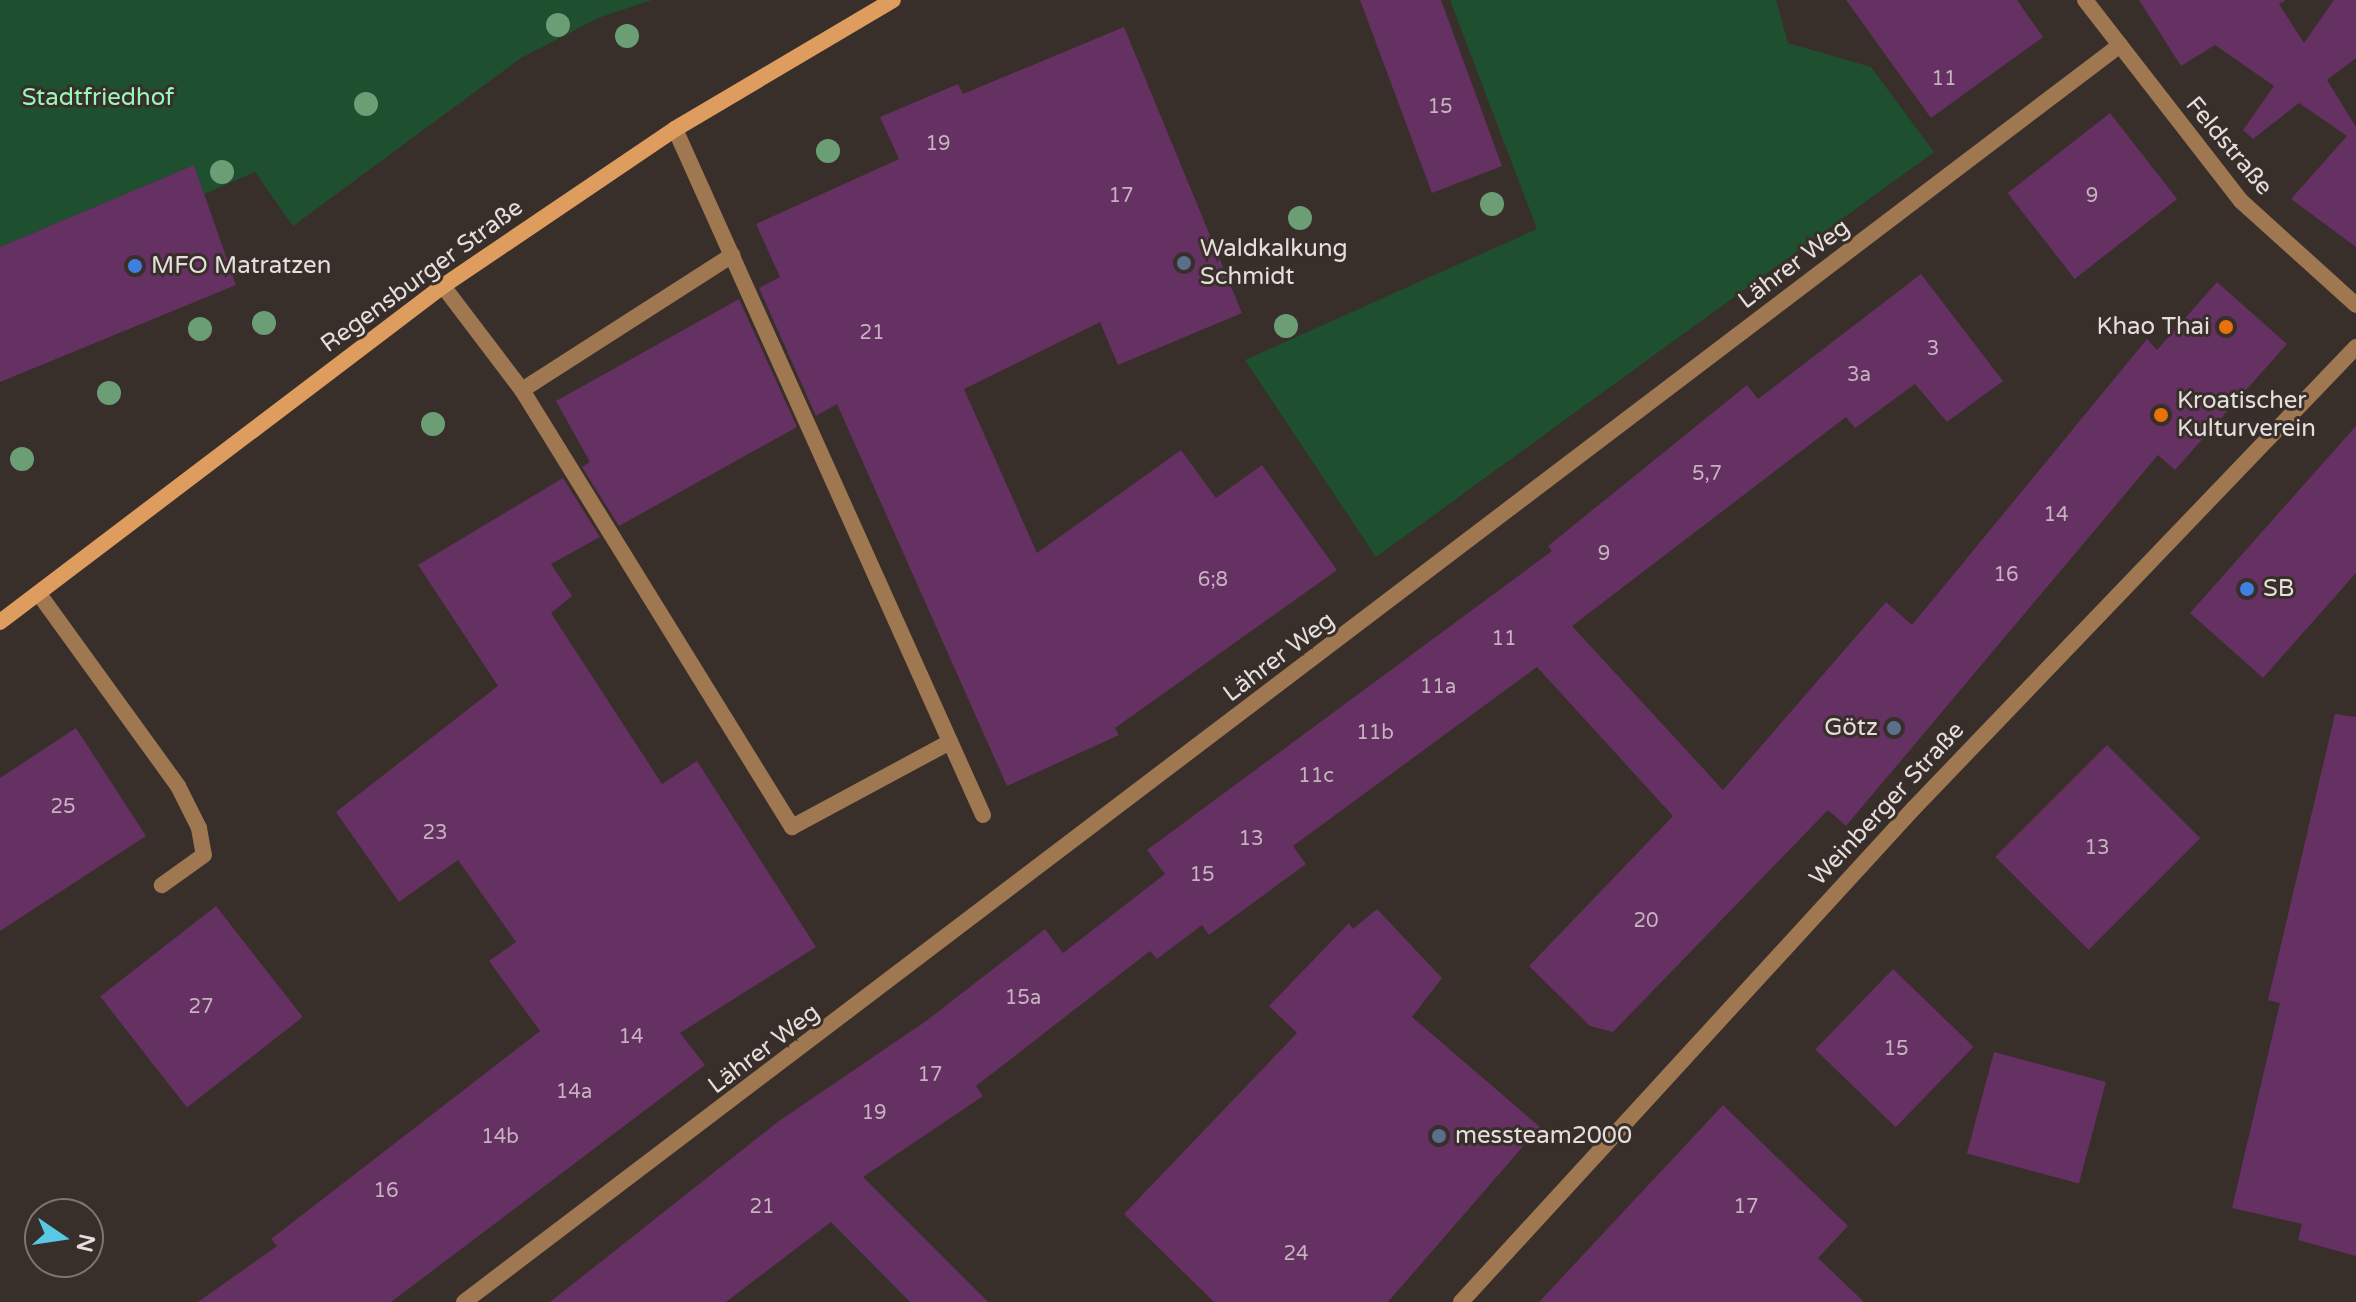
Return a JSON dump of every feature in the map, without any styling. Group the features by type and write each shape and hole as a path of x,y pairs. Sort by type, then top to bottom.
{"main road":[{"name":"Regensburger Straße","path":"0,622 443,286 675,129 893,0"}],"street":[{"name":"Feldstraße","path":"2085,0 2241,201 2356,305"},
{"name":"Lährer Weg","path":"464,1302 2120,45"},
{"path":"675,129 983,815"},
{"path":"522,390 732,255"},
{"path":"443,286 522,390 792,827 950,742"},
{"name":"Weinberger Straße","path":"1461,1302 1914,808 2356,347"},
{"path":"39,594 178,786 199,828 204,855 162,885"}],"green space":[{"name":"Stadtfriedhof","path":"0,0 652,0 598,18 521,58 293,226 255,172 204,194 194,165 0,247"},
{"path":"1450,0 1776,0 1788,43 1871,67 1934,152 1376,557 1245,360 1537,229"}],"building":[{"path":"1360,0 1441,0 1502,166 1432,193"},
{"path":"1846,0 2017,0 2043,37 1931,118"},
{"path":"2139,0 2286,0 2279,4 2304,43 2334,0 2356,0 2356,58 2327,80 2356,127 2356,247 2291,199 2347,136 2299,103 2253,139 2243,130 2274,86 2215,45 2181,66"},
{"path":"1124,27 1242,313 1118,365 1100,322 964,389 1037,553 1181,450 1216,498 1262,465 1337,570 1115,728 1119,735 1007,786 837,404 816,416 759,288 780,277 756,224 899,159 880,117 958,84 963,94"},
{"path":"2110,113 2177,199 2075,279 2008,193"},
{"path":"194,165 236,285 0,382 0,247"},
{"path":"1921,274 2003,381 1947,422 1915,384 1855,428 1846,417 1572,626 1723,790 1886,602 1912,625 2147,339 2157,350 2217,282 2287,344 2175,470 2158,455 1846,826 1828,810 1613,1032 1590,1026 1529,966 1673,816 1537,667 1293,846 1306,864 1209,935 1202,925 1157,959 1150,951 976,1086 983,1096 863,1177 988,1302 910,1302 831,1222 726,1302 550,1302 779,1121 926,1021 1045,929 1063,953 1165,874 1147,850 1552,551 1548,546 1747,385 1758,399"},
{"path":"739,299 797,427 619,526 582,467 590,462 556,401"},
{"path":"2356,426 2356,573 2263,678 2190,613"},
{"path":"563,478 600,537 551,564 572,596 551,613 662,784 697,761 816,947 680,1033 705,1065 391,1302 198,1302 277,1246 271,1239 540,1031 489,961 516,942 458,860 399,902 336,812 498,686 418,565"},
{"path":"2335,714 2356,717 2356,1256 2298,1240 2302,1224 2232,1208 2280,1003 2268,1000"},
{"path":"76,728 146,836 0,931 0,778"},
{"path":"2107,745 2200,838 2089,950 1995,857"},
{"path":"216,906 303,1017 187,1108 100,997"},
{"path":"1377,909 1442,978 1412,1017 1540,1127 1388,1302 1214,1302 1124,1214 1297,1033 1269,1006 1349,923 1353,929"},
{"path":"1893,969 1974,1047 1896,1127 1815,1050"},
{"path":"1994,1052 2106,1082 2079,1183 1967,1153"},
{"path":"1723,1105 1848,1226 1818,1258 1864,1302 1539,1302"}],"place":[{"name":"Waldkalkung Schmidt","path":"1184,263"},
{"name":"MFO Matratzen","path":"135,266"},
{"name":"Khao Thai","path":"2226,327"},
{"name":"Kroatischer Kulturverein","path":"2161,415"},
{"name":"SB","path":"2247,589"},
{"name":"Götz","path":"1894,728"},
{"name":"messteam2000","path":"1439,1136"}]}
